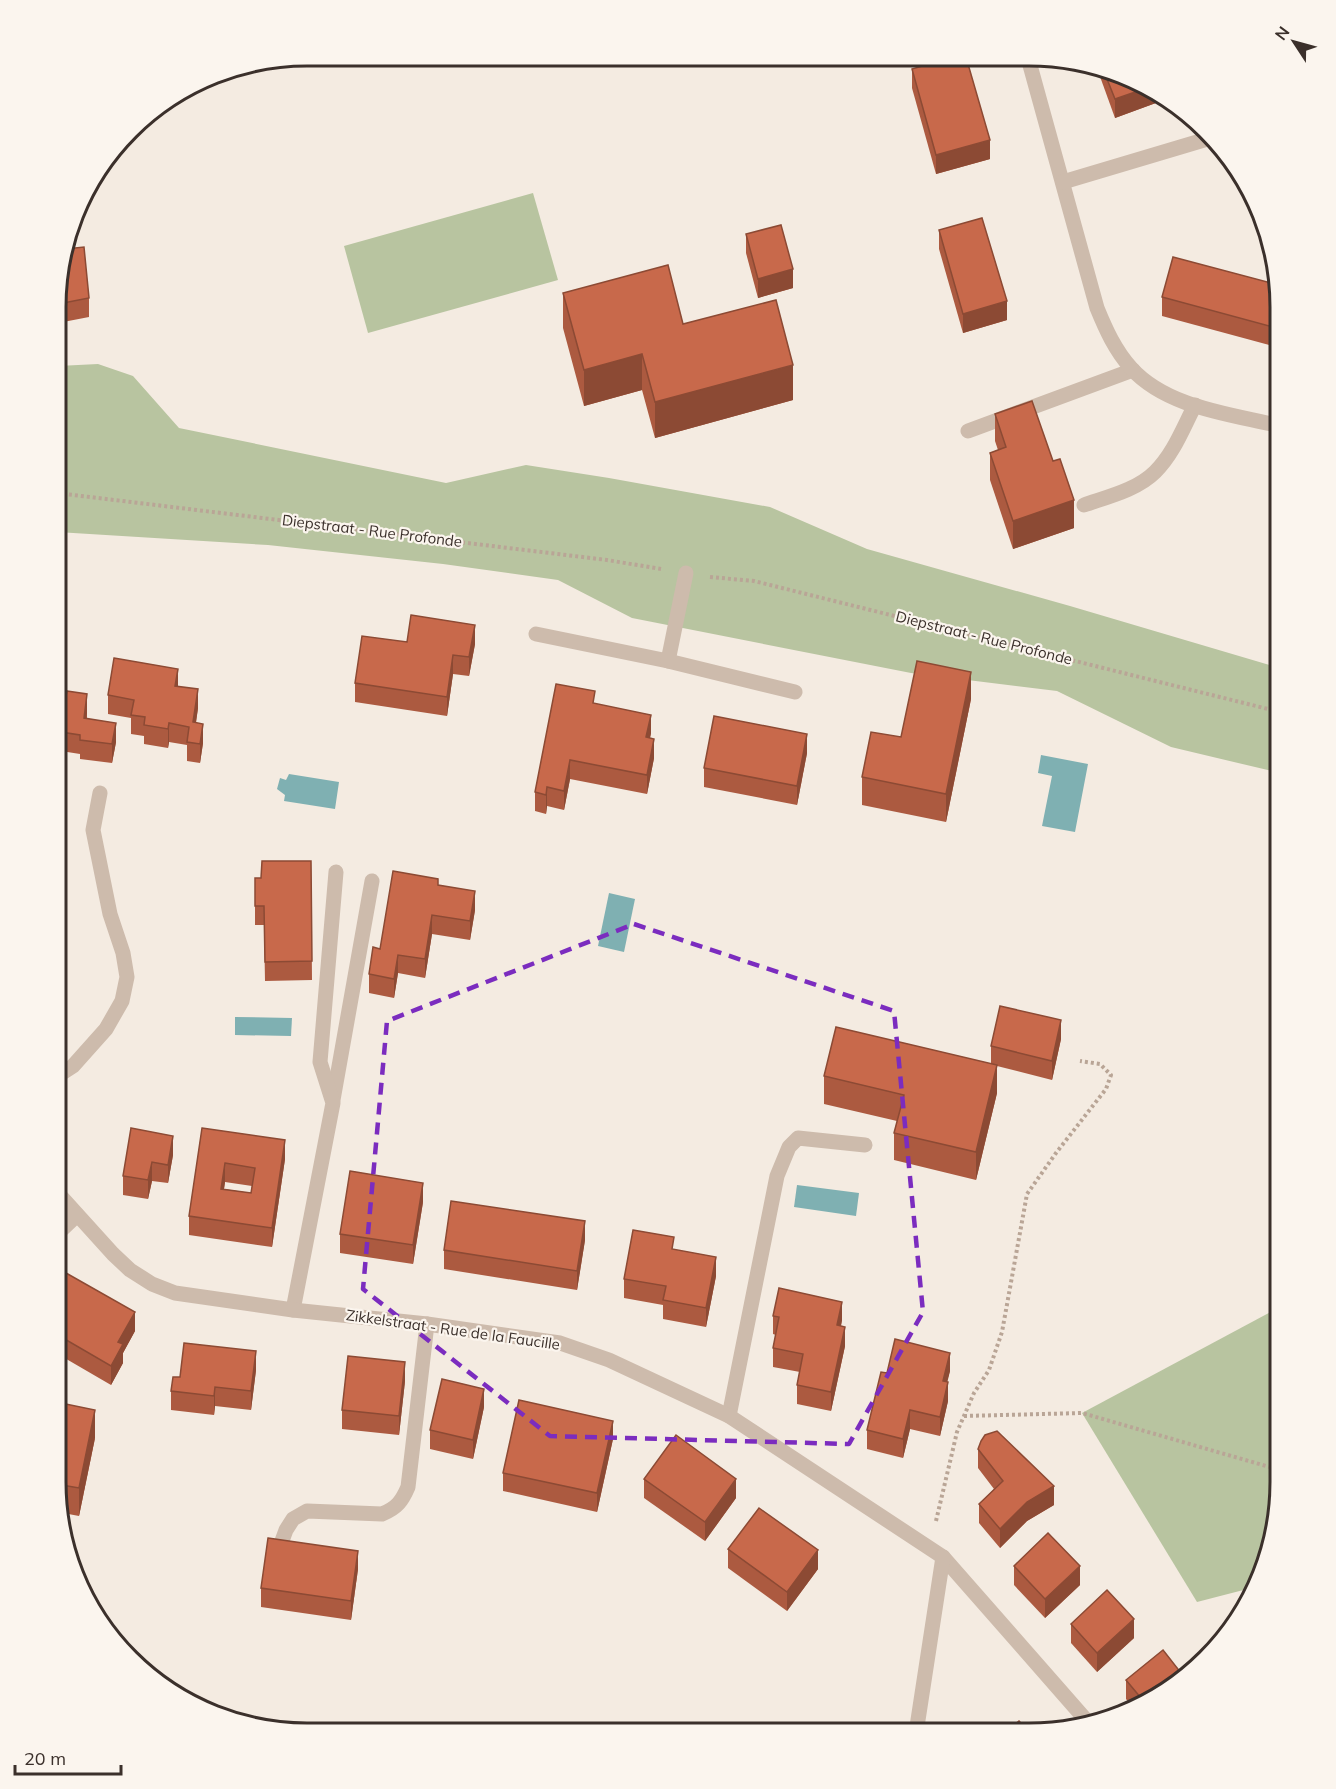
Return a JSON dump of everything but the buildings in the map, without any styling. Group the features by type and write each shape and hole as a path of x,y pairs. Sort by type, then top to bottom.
{"street":[{"path":"1030,66 1096,308 1109,336 1133,370 1172,397 1270,424"},
{"path":"1063,182 1202,140"},
{"path":"968,431 1133,370"},
{"path":"1084,505 1131,488 1153,474 1176,445 1195,405"},
{"path":"668,661 686,573"},
{"path":"536,634 668,661 795,692"},
{"path":"66,1071 73,1066 106,1029 122,1001 127,977 123,953 110,914 93,830 100,793"},
{"path":"333,1103 320,1062 336,872"},
{"path":"293,1310 333,1103 372,881"},
{"path":"729,1416 777,1176 789,1147 798,1138 865,1145"},
{"name":"Zikkelstraat - Rue de la Faucille","path":"66,1202 130,1270 152,1284 176,1293 560,1343 577,1348 729,1416 943,1557 1083,1717"},
{"path":"66,1225 77,1215"},
{"path":"279,1549 293,1519 307,1511 382,1514 392,1510 401,1502 408,1487 427,1324"},
{"path":"918,1723 943,1557"}],"path":[{"name":"Diepstraat - Rue Profonde","path":"66,494 564,554 754,581 1270,710"},
{"path":"930,1548 957,1432 974,1393 989,1370 1002,1332 1027,1194 1106,1089 1111,1075 1100,1064 1080,1061"},
{"path":"963,1416 1082,1413 1270,1467"}],"highlighted area":[{"path":"634,924 894,1011 923,1312 849,1444 550,1436 363,1289 387,1021"}],"green space":[{"path":"533,193 558,280 368,333 344,246"},
{"path":"98,364 133,376 179,428 446,483 526,465 770,507 867,549 1270,665 1270,771 1171,747 1057,691 911,673 632,618 558,580 443,564 268,545 66,533 66,366"},
{"path":"1270,1312 1268,1514 1262,1545 1245,1590 1197,1602 1082,1413"}],"water":[{"path":"1041,755 1088,764 1075,832 1042,826 1052,776 1038,773"},
{"path":"289,774 339,782 335,809 284,801 285,795 277,789 280,778 286,780"},
{"path":"609,893 635,899 624,952 598,946"},
{"path":"235,1017 292,1018 291,1036 235,1035"},
{"path":"797,1185 859,1193 856,1216 794,1207"}]}
